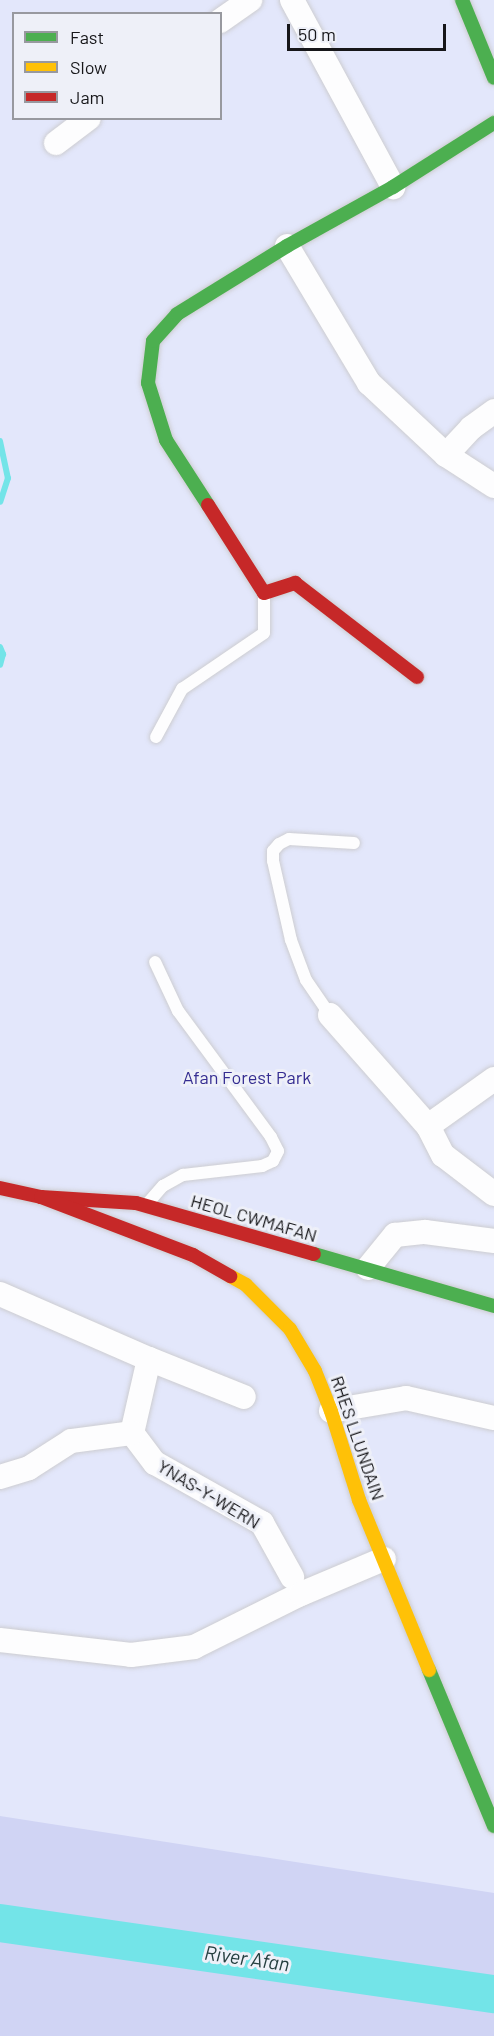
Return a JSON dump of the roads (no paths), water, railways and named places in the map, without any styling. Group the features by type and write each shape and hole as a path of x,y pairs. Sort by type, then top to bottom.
{"street":[{"path":"222,20 250,0"},
{"path":"292,0 393,187"},
{"path":"462,0 494,78"},
{"path":"56,143 86,120"},
{"path":"417,677 295,583 264,593 166,441 148,383 153,341 177,314 288,246 393,187 494,123"},
{"path":"288,246 369,383 446,455 494,486"},
{"path":"446,455 471,428 494,411"},
{"path":"330,1015 428,1126 443,1155 494,1194"},
{"path":"428,1126 494,1079"},
{"name":"HEOL CWMAFAN","path":"0,1188 41,1197 146,1206 369,1268 494,1306"},
{"name":"RHES LLUNDAIN","path":"41,1197 192,1255 246,1285 290,1329 315,1371 331,1411 359,1500 494,1826"},
{"path":"369,1268 395,1235 425,1232 494,1241"},
{"path":"0,1294 149,1359 244,1397"},
{"path":"0,1477 29,1468 71,1441 132,1433 149,1359"},
{"path":"331,1411 406,1398 494,1418"},
{"name":"YNAS-Y-WERN","path":"132,1433 155,1463 262,1523 292,1577"},
{"path":"0,1640 131,1655 194,1647 301,1594 384,1559"}],"lane":[{"path":"156,737 182,689 264,633 264,593"},
{"path":"330,1015 306,980 291,940 273,861 273,851 279,844 290,838 354,843"},
{"path":"146,1206 163,1186 183,1175 262,1166 273,1161 278,1151 271,1137 178,1011 155,962"}],"waterway":[{"path":"0,441 8,478 0,502"},
{"path":"0,647 3,654 0,665"},
{"name":"River Afan","path":"0,1923 494,1994"}],"park label":[{"name":"Afan Forest Park","path":"247,1077"}]}
